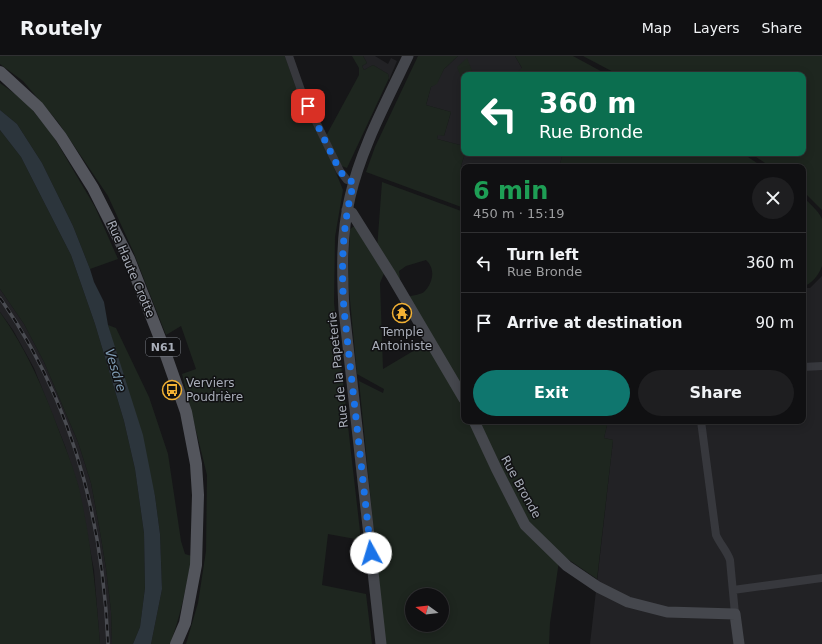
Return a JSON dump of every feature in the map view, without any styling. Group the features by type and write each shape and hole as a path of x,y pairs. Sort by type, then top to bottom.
{"main road":[{"name":"Rue Haute Crotte","path":"0,72 38,107 61,137 105,212 131,266 161,341 186,412 196,464 198,495 196,565 185,623 176,644"}],"street":[{"path":"289,56 302,93 340,171 347,180 354,182"},
{"name":"Rue de la Papeterie","path":"381,644 344,310 342,272 347,210 354,182 369,142 408,56"},
{"path":"347,210 352,213 391,275 461,394"},
{"path":"806,366 822,366"},
{"name":"Rue Bronde","path":"475,424 496,468 526,525 566,566 598,587 628,602 667,612 735,614"},
{"path":"701,424 716,535 719,542 728,553 730,560 735,614 740,644"},
{"path":"733,590 822,578"}],"shaded area":[{"path":"0,56 285,56 295,85 328,153 343,190 335,237 334,303 361,540 328,534 322,585 366,594 372,644 186,644 198,603 206,551 207,475 182,374 196,369 181,326 166,335 133,251 108,196 58,122 23,81 0,64"},
{"path":"352,56 363,56 367,63 362,66 364,70 373,65 388,74 389,78 347,168 339,165 326,136 359,75 359,68"},
{"path":"363,56 375,56 388,64 391,58 397,61 389,80 388,74 373,65 364,70 362,66 367,63"},
{"path":"418,56 458,56 444,69 437,84 431,87 426,105 451,112 444,136 438,135 437,139 461,145 461,156 464,156 461,164 461,207 366,172 375,147"},
{"path":"458,56 515,56 524,72 461,72 461,145 437,139 438,134 444,136 451,112 426,105 431,87 438,81 444,69"},
{"path":"515,56 573,56 602,72 517,72 522,68"},
{"path":"583,56 822,56 822,210 806,194 806,164 766,164 754,156 806,156 806,72 613,72"},
{"path":"467,58 473,72 461,72 461,77 457,67"},
{"path":"0,83 25,101 52,134 95,207 118,259 90,269 73,226 42,163 17,124 0,110"},
{"path":"0,130 21,157 71,255 95,324 124,421 135,469 144,533 145,588 140,627 133,644 112,644 111,611 106,568 91,483 78,442 44,362 24,324 0,289"},
{"path":"464,156 562,156 560,164 462,164"},
{"path":"562,156 746,156 758,164 560,164"},
{"path":"382,182 461,211 461,391 408,297 424,292 430,284 432,272 429,264 426,260 406,266 399,271 400,279 397,281 377,249"},
{"path":"806,200 816,210 822,219 822,266 819,273 809,284 806,285"},
{"path":"356,225 385,271 380,283 383,369 430,341 461,399 461,424 473,424 516,512 559,561 550,623 549,644 385,644 359,381 383,393 384,389 357,374 348,279 350,229"},
{"path":"822,276 822,644 590,644 613,440 604,438 607,424 806,424 806,288 810,288"},
{"path":"0,289 24,324 44,362 78,442 91,483 106,568 111,611 112,644 100,644 94,570 78,486 65,446 34,368 13,330 0,312"},
{"path":"0,312 18,340 41,385 77,481 90,546 100,644 0,644"},
{"path":"108,325 116,328 149,397 168,454 181,541 185,554 192,556 180,612 170,644 151,644 162,589 160,534 155,496"},
{"path":"479,424 607,424 604,438 613,440 597,579 550,547 530,524"}],"water":[{"name":"Vesdre","path":"0,110 17,124 42,163 73,226 94,282 104,302 108,325 143,435 155,496 160,534 162,589 151,644 133,644 140,627 145,588 144,533 135,469 124,421 95,324 71,255 21,157 0,130"}],"railway":[{"path":"0,298 25,337 47,378 79,463 91,507 99,552 105,598 108,644"}],"place":[{"name":"Temple Antoiniste","path":"402,313"},
{"name":"Verviers Poudrière","path":"172,390"}],"route":[{"path":"308,106 340,171 347,180 354,182 347,210 342,252 342,272 344,310 371,553"}]}
